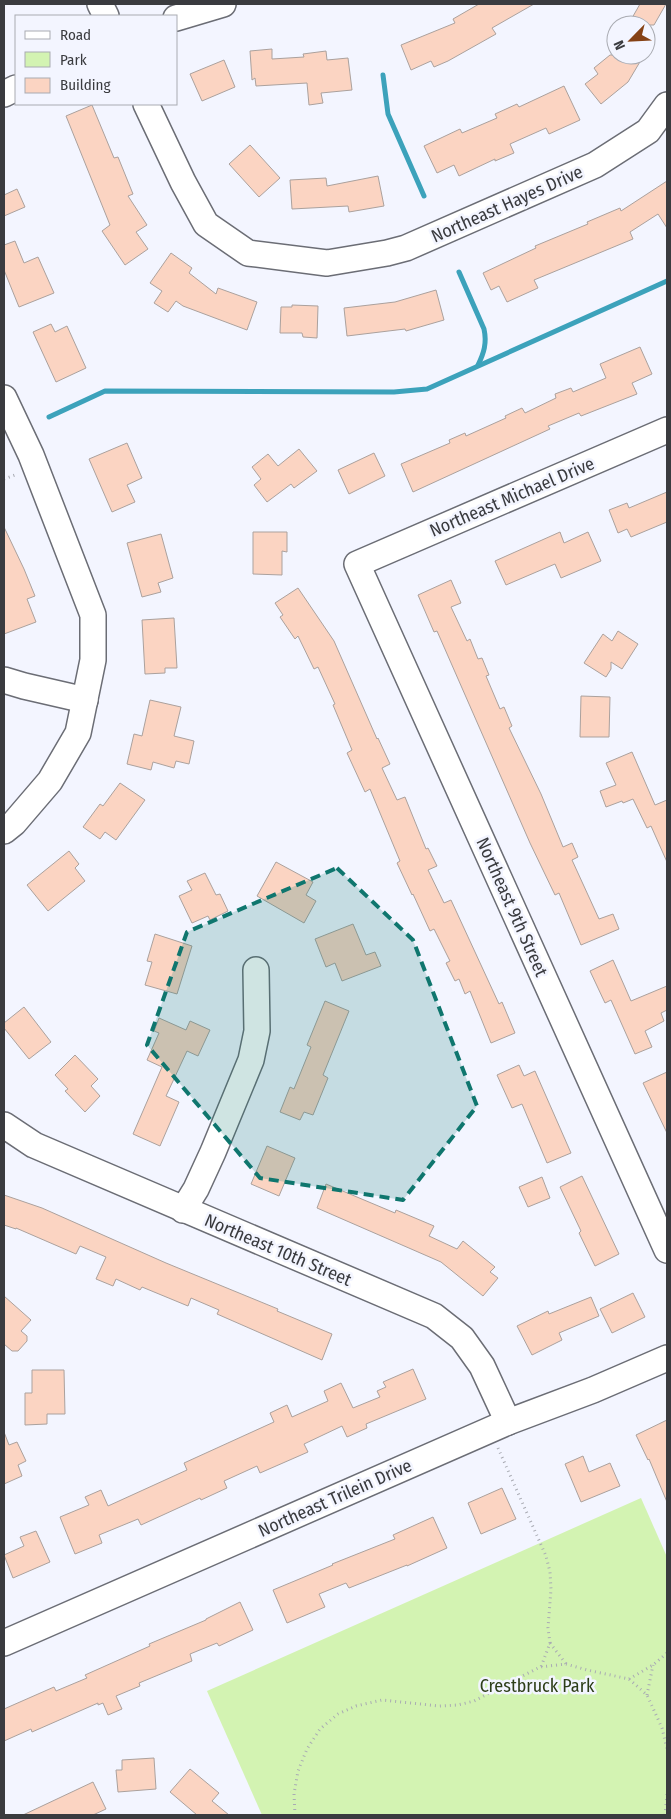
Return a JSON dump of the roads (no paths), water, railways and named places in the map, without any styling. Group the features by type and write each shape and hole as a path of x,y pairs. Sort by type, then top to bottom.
{"street":[{"path":"178,17 223,4"},
{"name":"Northeast Hayes Drive","path":"146,105 183,182 206,224 248,253 327,263 406,248 595,165 648,131 667,105"},
{"path":"4,398 31,455 93,615 93,660 78,732 50,781 14,823 4,831"},
{"name":"Northeast Michael Drive","path":"357,564 667,430"},
{"name":"Northeast 9th Street","path":"357,564 667,1250"},
{"path":"4,680 85,700"},
{"path":"183,1210 196,1189 213,1152 251,1060 257,1031 256,970"},
{"name":"Northeast 10th Street","path":"4,1125 34,1145 434,1316 462,1338 482,1366 499,1426"},
{"name":"Northeast Trilein Drive","path":"4,1643 499,1426 593,1390 667,1358"}],"waterway":[{"path":"383,75 388,114 424,196"},
{"path":"459,272 484,329 484,348 478,365"},
{"path":"49,417 105,391 394,392 427,389 667,281"}],"park label":[{"name":"Crestbruck Park","path":"537,1686"}]}
